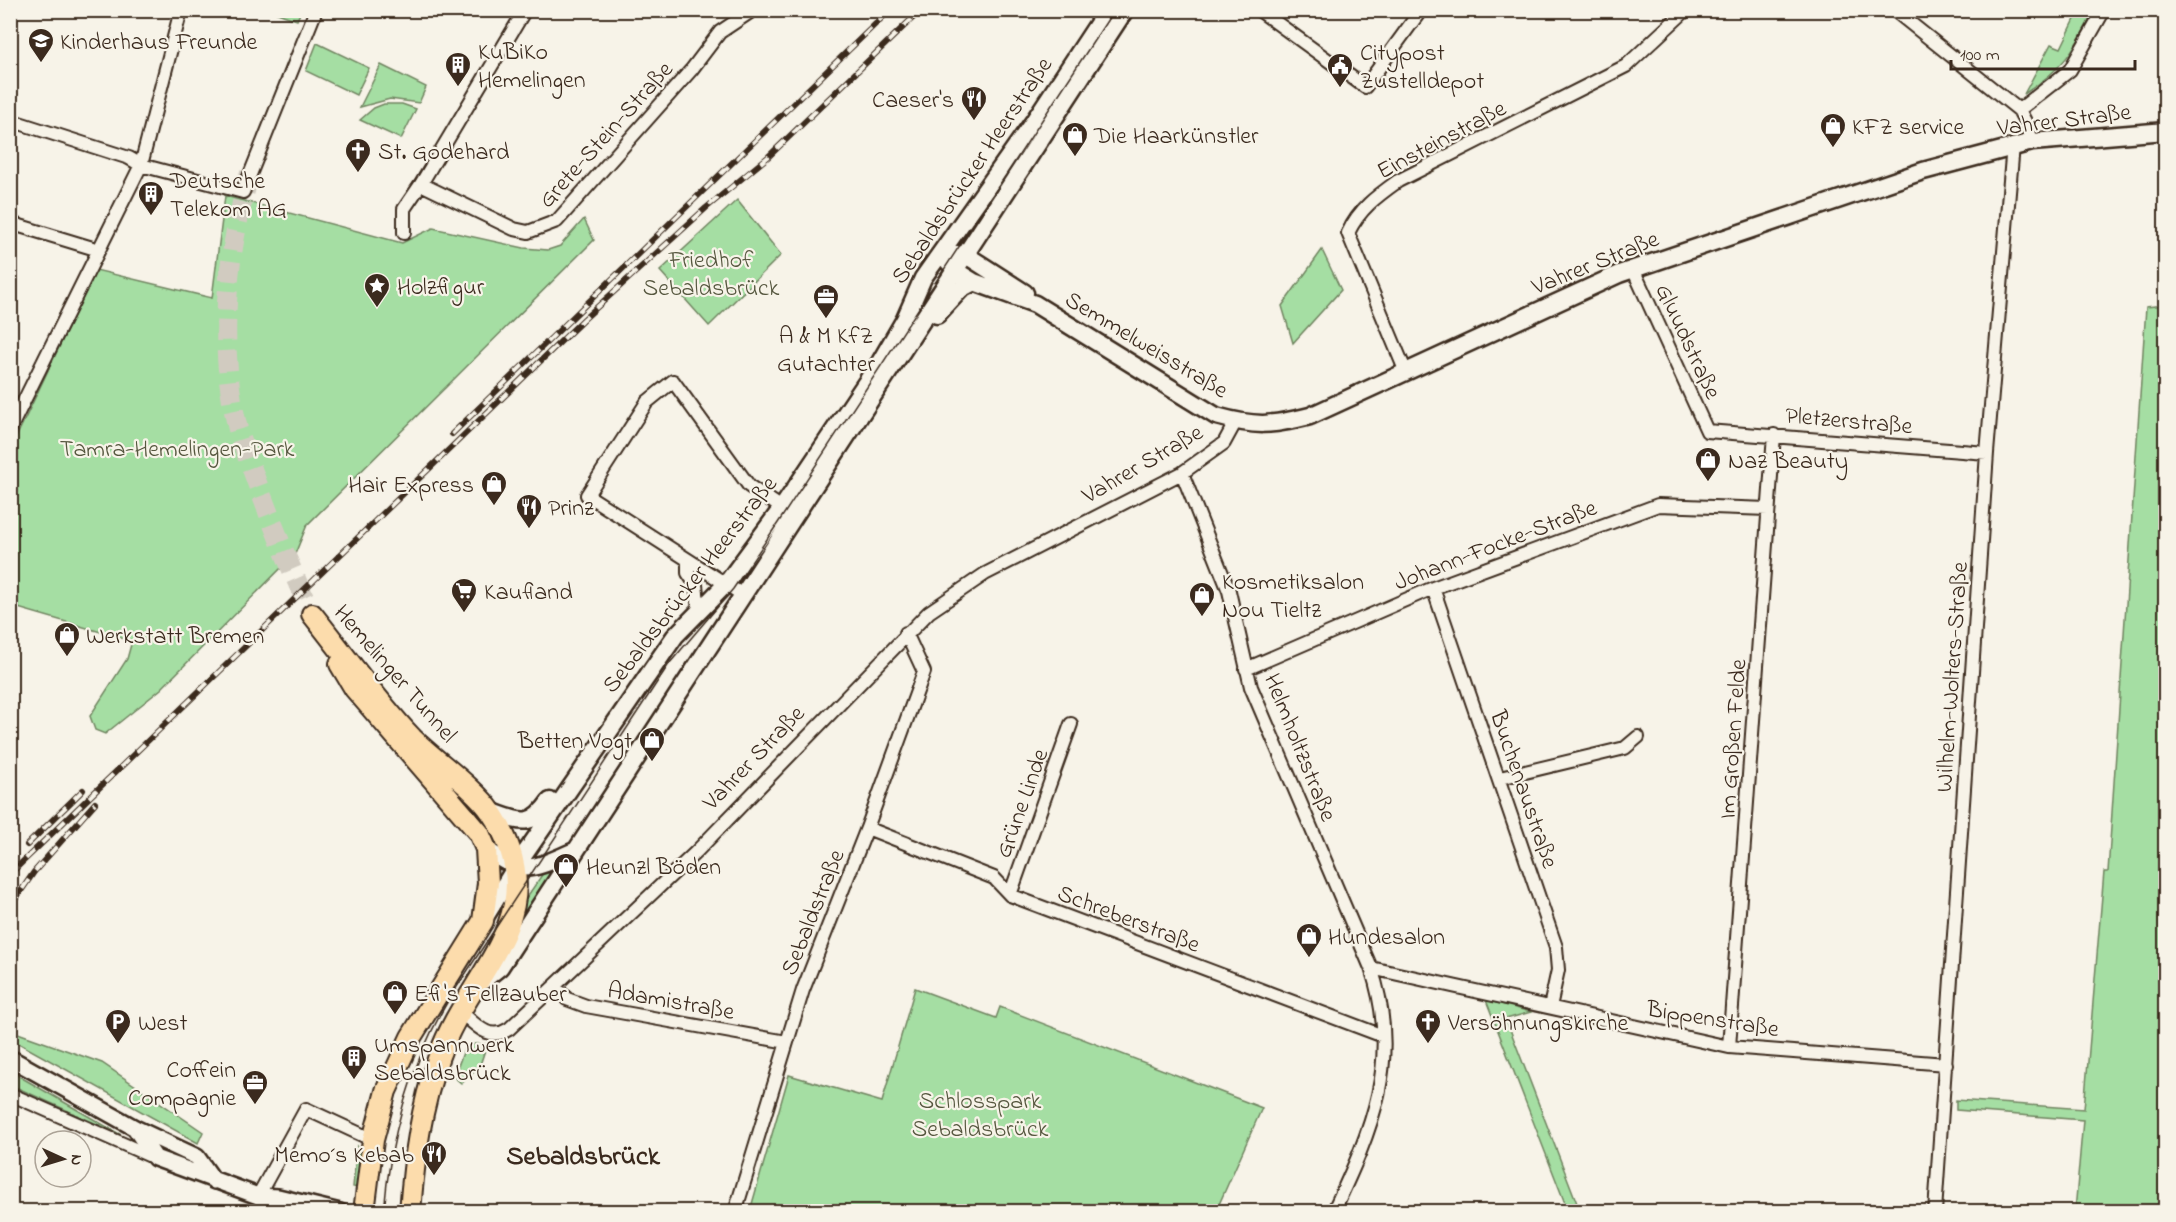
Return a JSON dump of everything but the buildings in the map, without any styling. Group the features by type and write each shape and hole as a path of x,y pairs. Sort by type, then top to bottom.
{"main road":[{"name":"Sebaldsbrücker Heerstraße","path":"364,1212 373,1140 386,1091 411,1037 515,868 675,636 726,585 782,508 880,362 905,319 923,278 988,183 1023,137 1107,10"},
{"name":"Sebaldsbrücker Heerstraße","path":"410,1212 415,1147 426,1098 440,1054 460,1012 477,985 500,967 1125,10"},
{"name":"Vahrer Straße","path":"1236,422 1273,425 1310,416 1406,370 1633,269 1923,171 2032,142 2166,131"},
{"path":"941,254 966,255"},
{"name":"Semmelweisstraße","path":"941,254 956,270 975,282 1035,304 1216,416 1236,422"},
{"name":"Semmelweisstraße","path":"966,255 1027,295 1035,304"},
{"path":"925,319 937,315 961,289 975,282"},
{"name":"Hemelinger Tunnel","path":"477,985 510,923 515,868 506,839 490,811 412,737 312,614 355,689 462,812 486,849 488,883 483,921"},
{"path":"490,811 518,820 531,821 538,818 578,760 595,750"},
{"path":"486,849 515,868 536,867 574,851"}],"street":[{"path":"10,429 141,165 181,10"},
{"path":"10,120 129,158 141,165 243,192 316,10"},
{"path":"404,233 404,209 525,10"},
{"name":"Grete-Stein-Straße","path":"421,184 514,230 528,232 549,226 572,205 692,69 720,32 753,10"},
{"path":"1259,10 1365,87 1421,10"},
{"name":"Einsteinstraße","path":"1406,370 1348,233 1356,216 1374,198 1398,181 1626,66 1686,10"},
{"path":"1894,10 2019,110 2028,127 2032,142"},
{"path":"2019,110 2070,70 2104,10"},
{"name":"Wilhelm-Wolters-Straße","path":"1935,1212 1988,453 2013,146"},
{"path":"10,223 99,250"},
{"name":"Gluudstraße","path":"1633,269 1707,431"},
{"path":"743,595 587,495 647,402 673,381 748,486 782,508"},
{"name":"Vahrer Straße","path":"460,1012 484,1032 501,1034 509,1029 696,852 906,633 946,599 985,574 1182,473 1224,443 1236,422"},
{"name":"Pletzerstraße","path":"1707,431 1988,453"},
{"name":"Im Großen Felde","path":"1729,1047 1774,435"},
{"name":"Helmholtzstraße","path":"1182,473 1229,591 1251,687 1371,968 1381,998 1383,1035 1380,1089 1372,1126 1333,1212"},
{"name":"Johann-Focke-Straße","path":"1246,669 1433,588 1658,505 1768,509"},
{"path":"688,560 688,573 696,585 699,610"},
{"name":"Buchenaustraße","path":"1433,588 1556,947 1557,970 1550,1007"},
{"name":"Sebaldstraße","path":"735,1212 803,990 867,828 924,672 906,633"},
{"name":"Grüne Linde","path":"1010,895 1071,724"},
{"path":"1500,778 1625,748 1638,737"},
{"name":"Schreberstraße","path":"867,828 994,878 1010,895 1383,1035"},
{"name":"Bippenstraße","path":"1371,968 1729,1047 1946,1064"},
{"name":"Adamistraße","path":"555,986 567,999 585,1006 787,1042"},
{"path":"10,1058 135,1128 197,1157 214,1180"},
{"path":"10,1094 155,1158 258,1196 278,1197 340,1212"},
{"path":"258,1196 306,1109 373,1140"},
{"path":"135,1128 155,1158"},
{"path":"258,1196 279,1212"}],"green space":[{"path":"272,11 301,11 297,20"},
{"path":"2079,11 2094,11 2080,38 2049,76 2024,94 2051,44 2061,48"},
{"path":"317,43 369,68 356,95 306,71"},
{"path":"381,65 426,87 419,103 390,99 360,107"},
{"path":"384,104 402,104 416,109 401,139 360,120 374,108"},
{"name":"Tamra-Hemelingen-Park","path":"225,196 402,243 433,228 524,248 548,250 560,246 584,219 594,240 307,525 295,554 161,689 105,734 95,730 90,716 127,659 132,641 11,606 11,448 96,270 212,298"},
{"name":"Friedhof Sebaldsbrück","path":"737,200 781,255 709,326 660,271"},
{"path":"1322,250 1341,290 1293,343 1282,306"},
{"path":"2165,305 2165,1211 2075,1211 2083,1120 1956,1110 1956,1100 2084,1109 2104,872 2108,872 2146,307"},
{"path":"546,869 554,875 516,933 520,907"},
{"name":"Schlosspark Sebaldsbrück","path":"915,988 996,1018 1000,1007 1262,1108 1216,1211 750,1211 789,1075 882,1102"},
{"path":"1486,1000 1531,1012 1506,1019 1580,1211 1568,1211"},
{"path":"15,1032 102,1063 203,1132 198,1143 11,1039"},
{"path":"487,1044 480,1065 461,1083 454,1077 465,1047"},
{"path":"10,1071 121,1135 11,1085"},
{"path":"357,1145 361,1160 358,1188 353,1187"}],"tunnel":[{"path":"250,173 235,236 227,300 226,333 232,397 238,429 256,480 282,548 312,614"}],"tram line":[{"path":"384,1212 391,1156 404,1101 423,1049 449,999 669,664 733,589 778,523 1114,10"}],"railway":[{"path":"452,434 890,10"},
{"path":"10,874 584,319 706,208 768,157 921,10"},
{"path":"27,845 83,790"},
{"path":"10,907 34,872 95,803"}],"place":[{"name":"Kinderhaus Freunde","path":"41,64"},
{"name":"KuBiKo Hemelingen","path":"458,88"},
{"name":"Citypost Zustelldepot","path":"1340,89"},
{"name":"Caeser's","path":"974,122"},
{"name":"KFZ service","path":"1833,149"},
{"name":"Die Haarkünstler","path":"1075,158"},
{"name":"St. Godehard","path":"358,174"},
{"name":"Deutsche Telekom AG","path":"151,217"},
{"name":"Holzfigur","path":"377,309"},
{"name":"A & M KfZ Gutachter","path":"826,320"},
{"name":"Naz Beauty","path":"1708,483"},
{"name":"Hair Express","path":"494,507"},
{"name":"Prinz","path":"529,530"},
{"name":"Kaufland","path":"464,614"},
{"name":"Kosmetiksalon Nou Tieltz","path":"1202,618"},
{"name":"Werkstatt Bremen","path":"67,658"},
{"name":"Betten Vogt","path":"652,763"},
{"name":"Heunzl Böden","path":"566,889"},
{"name":"Hundesalon","path":"1309,959"},
{"name":"Efi's Fellzauber","path":"395,1016"},
{"name":"West","path":"118,1045"},
{"name":"Versöhnungskirche","path":"1428,1045"},
{"name":"Umspannwerk Sebaldsbrück","path":"354,1081"},
{"name":"Coffein Compagnie","path":"255,1106"},
{"name":"Memo´s Kebab","path":"434,1177"}],"district":[{"name":"Sebaldsbrück","path":"583,1155"}]}
